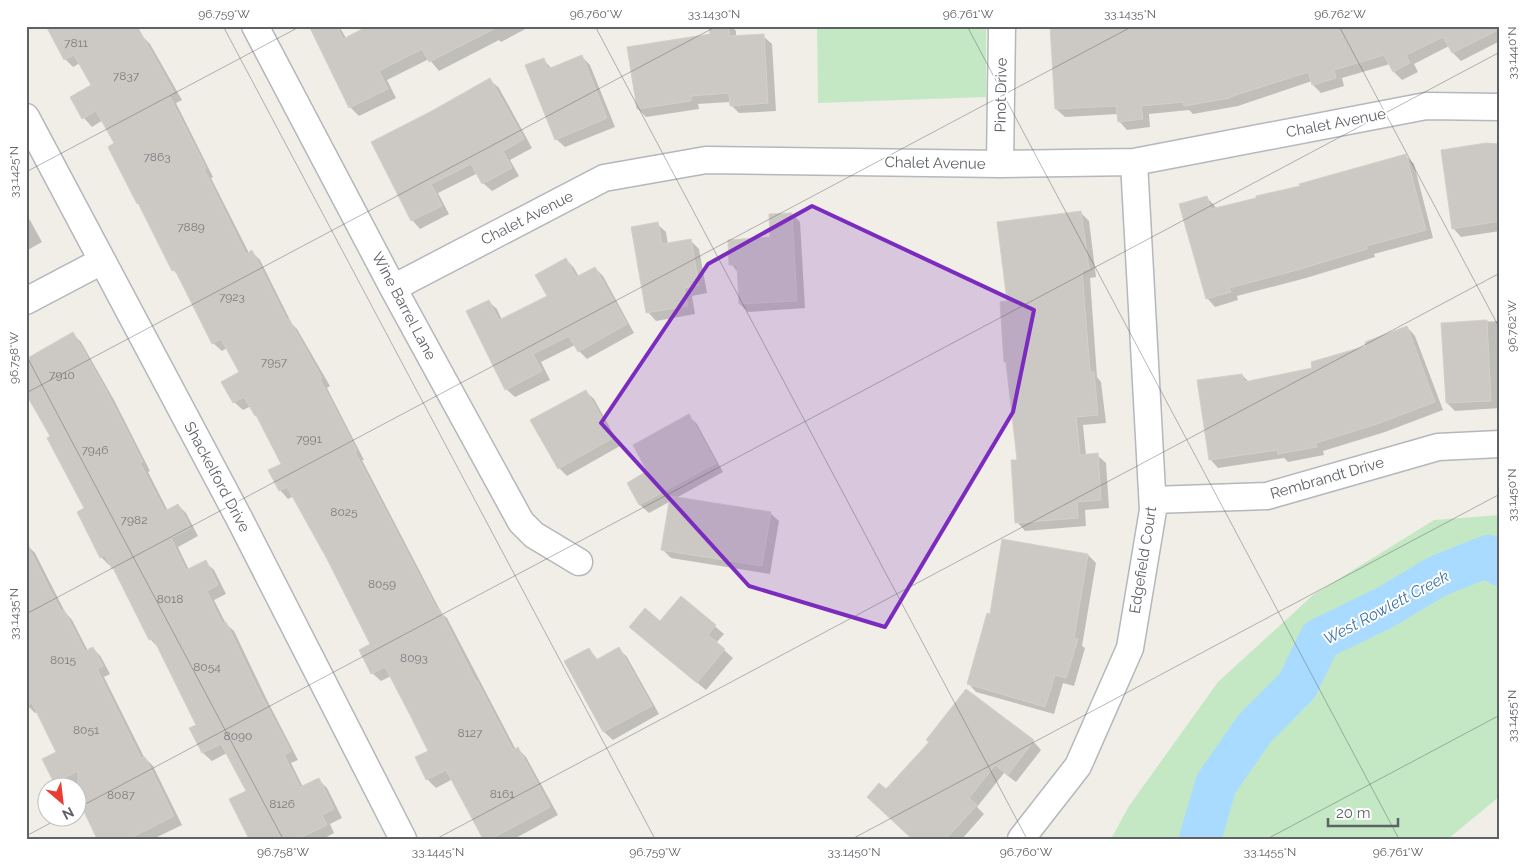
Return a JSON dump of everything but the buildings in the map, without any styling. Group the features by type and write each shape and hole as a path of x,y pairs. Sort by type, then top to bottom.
{"street":[{"name":"Wine Barrel Lane","path":"255,26 393,288 521,522 534,535 579,562"},
{"name":"Pinot Drive","path":"1000,164 1002,26"},
{"name":"Chalet Avenue","path":"393,288 604,178 706,160 1000,164 1134,162 1426,106 1500,107"},
{"name":"Shackelford Drive","path":"26,117 243,527 403,839"},
{"name":"Edgefield Court","path":"1021,839 1078,766 1130,648 1153,510 1134,162"},
{"path":"26,301 102,261"},
{"name":"Rembrandt Drive","path":"1153,500 1267,496 1438,447 1500,444"}],"highlighted area":[{"path":"812,206 1034,310 1013,412 885,627 749,586 601,423 708,264"}],"green space":[{"path":"817,26 986,26 986,97 818,103"},
{"path":"1500,515 1500,796 1448,839 1111,839 1129,806 1218,682 1313,595 1434,520"}],"waterway":[{"name":"West Rowlett Creek","path":"1200,839 1216,784 1255,728 1297,686 1320,639 1384,608 1438,576 1488,556 1500,565"}]}
